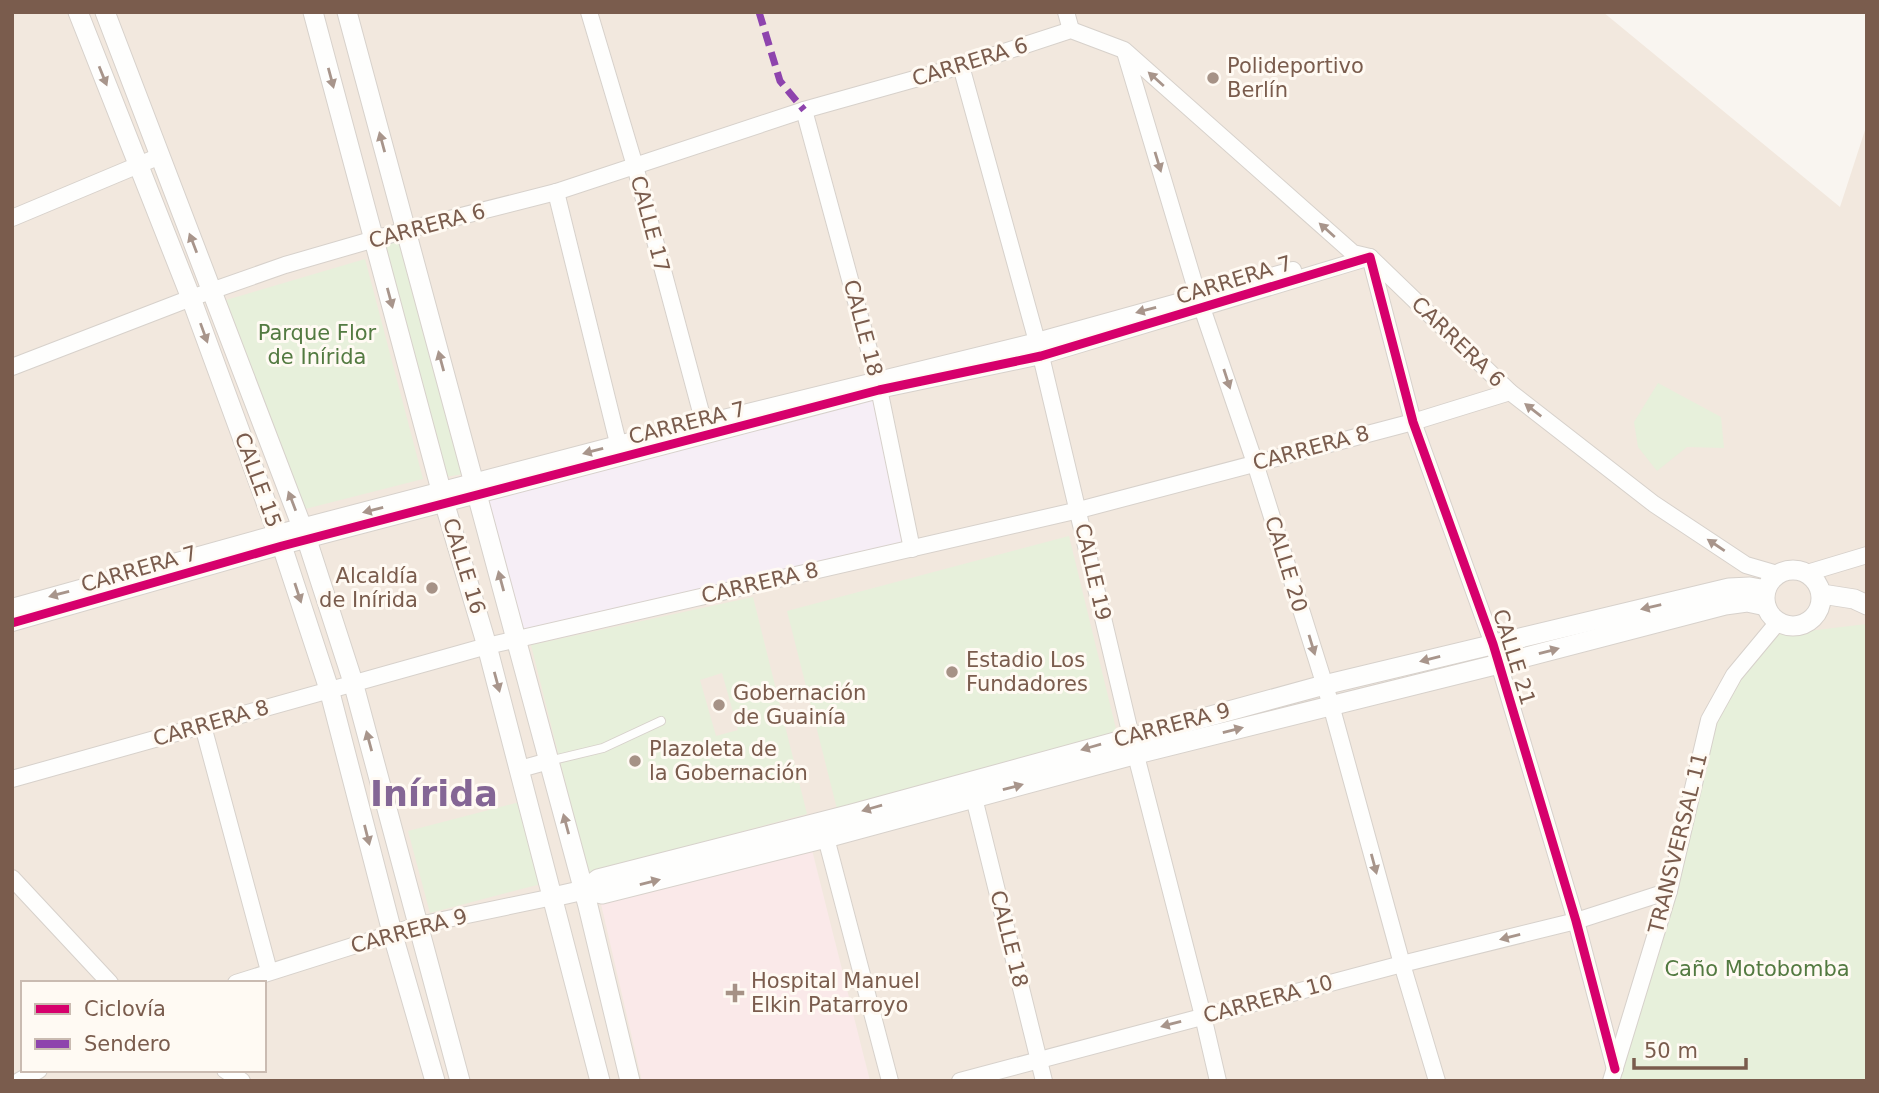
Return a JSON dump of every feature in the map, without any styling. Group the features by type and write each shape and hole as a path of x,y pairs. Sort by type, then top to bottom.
{"street":[{"name":"CALLE 15","path":"78,12 191,298 280,540 330,689 435,1081"},
{"name":"CALLE 15","path":"105,12 305,534 353,682 460,1081"},
{"name":"CALLE 16","path":"313,12 444,499 487,646 600,1081"},
{"name":"CALLE 16","path":"347,12 584,890 630,1081"},
{"name":"CALLE 17","path":"589,12 635,166 705,430"},
{"path":"1066,12 1071,30 1124,50 1353,253 1370,257"},
{"name":"CARRERA 6","path":"12,368 191,298 285,265 406,230 556,192 804,110 961,66 1071,30"},
{"name":"CALLE 20","path":"1124,50 1201,302 1331,705 1437,1081"},
{"name":"CALLE 19","path":"961,66 1039,349 1218,1081"},
{"name":"CALLE 18","path":"804,110 878,385 912,549"},
{"path":"12,218 160,156"},
{"path":"556,192 620,451"},
{"name":"CARRERA 7","path":"1201,302 1353,253"},
{"name":"CARRERA 6","path":"1370,257 1510,392 1654,504 1746,565 1770,590"},
{"name":"CARRERA 7","path":"12,607 444,499 878,385 1039,349 1370,257"},
{"name":"CALLE 21","path":"1370,257 1413,422 1493,644 1576,921 1613,1075"},
{"name":"CARRERA 8","path":"12,779 517,638 1079,510 1413,422 1510,392"},
{"name":"CARRERA 7","path":"12,623 280,540"},
{"path":"1807,573 1867,555"},
{"path":"1794,569 1807,573 1816,581 1822,594 1819,611 1812,620 1796,626 1779,622 1769,613 1770,590 1794,569"},
{"name":"CARRERA 9","path":"584,890 601,894 974,798 1324,685 1729,588 1757,587 1770,590"},
{"name":"CARRERA 9","path":"242,981 393,932 584,890 598,879 852,814 1134,745 1331,705 1725,605 1747,602 1770,590"},
{"path":"1822,594 1854,599 1867,605"},
{"name":"TRANSVERSAL 11","path":"1613,1075 1669,891 1709,720 1734,676 1779,622"},
{"path":"203,726 269,971"},
{"path":"520,769 549,761"},
{"name":"CALLE 18","path":"974,798 1044,1081"},
{"path":"826,838 890,1081"},
{"path":"12,878 108,981"},
{"name":"CARRERA 10","path":"960,1081 1402,964 1576,921 1669,891"},
{"path":"19,1081 35,1072"}],"lane":[{"path":"549,761 603,748 662,721"}],"shaded area":[{"name":"Inírida","path":"12,12 1603,12 1840,207 1867,124 1867,1081 12,1081"},
{"path":"877,396 915,549 523,641 487,498"},
{"name":"Hospital Manuel Elkin Patarroyo","path":"812,850 870,1081 642,1081 601,904"}],"green space":[{"path":"404,232 469,473 440,478 378,241"},
{"name":"Parque Flor de Inírida","path":"365,259 423,479 305,509 226,300"},
{"path":"1658,383 1721,417 1724,448 1687,447 1657,471 1638,447 1634,422"},
{"name":"Estadio Los Fundadores","path":"1069,536 1117,733 837,809 787,611"},
{"path":"753,597 807,814 588,873 531,645","holes":["722,673 738,730 716,736 700,680"]},
{"name":"Caño Motobomba","path":"1867,624 1867,1081 1612,1081 1709,720 1765,636"},
{"path":"520,802 541,884 430,913 408,831"}],"marked path":[{"path":"759,12 780,81 804,110"}],"cycle path":[{"path":"12,623 282,546 879,390 1041,356 1370,257 1413,422 1493,644 1576,921 1615,1069"}],"place":[{"name":"Polideportivo Berlín","path":"1213,78"},
{"name":"Alcaldía de Inírida","path":"432,588"},
{"name":"Estadio Los Fundadores","path":"952,672"},
{"name":"Gobernación de Guainía","path":"719,705"},
{"name":"Plazoleta de la Gobernación","path":"635,761"},
{"name":"Hospital Manuel Elkin Patarroyo","path":"735,993"}],"district":[{"name":"Inírida","path":"434,794"}]}
